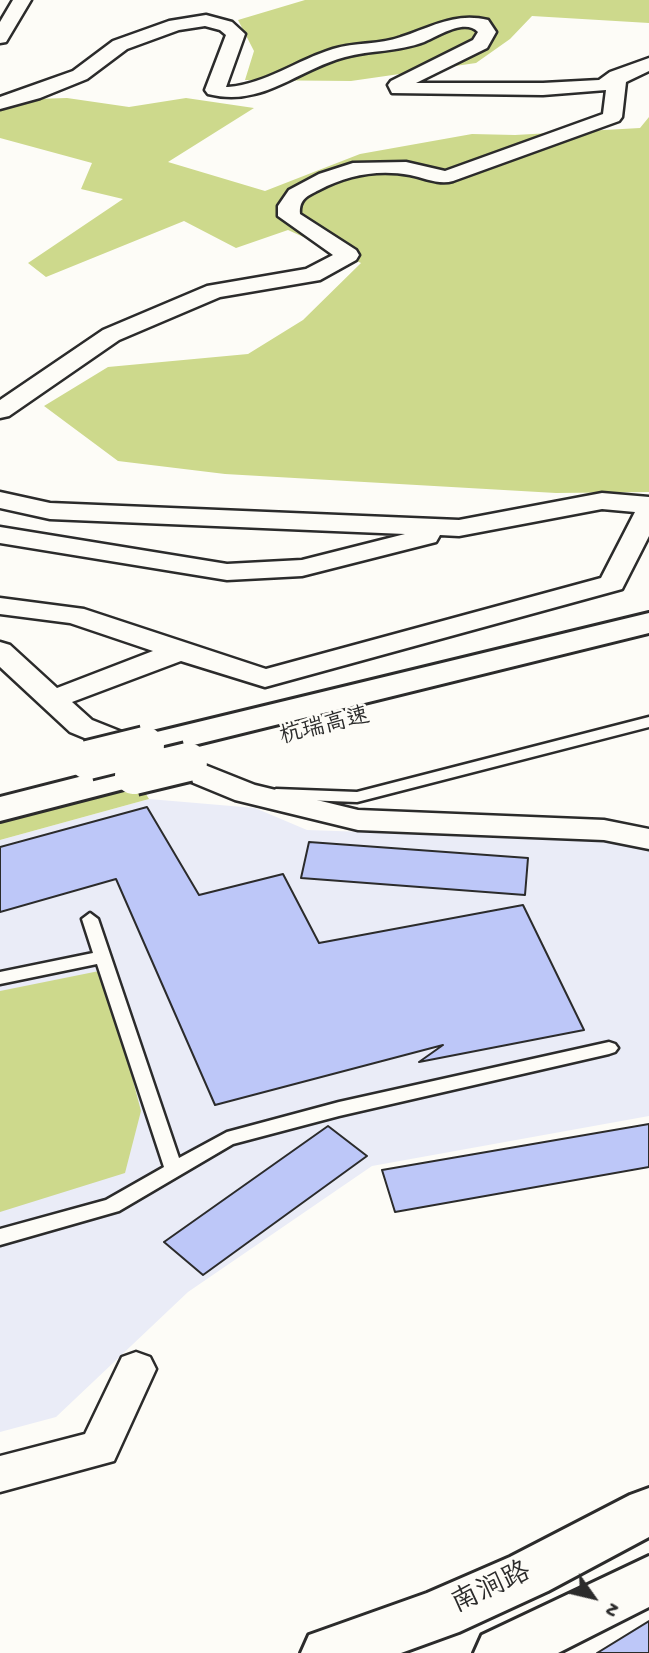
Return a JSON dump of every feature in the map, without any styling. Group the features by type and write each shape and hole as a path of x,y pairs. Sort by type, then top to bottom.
{"highway":[{"name":"杭瑞高速","path":"0,808 139,761 649,623"},
{"name":"杭瑞高速","path":"0,781 88,760 188,762 649,648"},
{"name":"南涧路","path":"328,1653 440,1614 528,1574 649,1511"},
{"path":"502,1653 649,1580"}],"street":[{"path":"0,38 22,0"},
{"path":"0,103 33,94 80,75 120,45 175,25 206,20 226,26 236,34 215,90 225,95 244,93 315,60 344,51 406,42 447,23 466,20 482,24 487,32 480,44 398,85 399,89 603,85 617,76 649,64"},
{"path":"0,411 111,334 215,291 312,275 348,255 289,215 289,205 296,194 306,188 360,167 406,168 446,177 561,136 612,117 617,76"},
{"path":"0,500 50,511 459,528"},
{"path":"0,535 228,572 302,568 459,528 602,501 649,508 612,583 265,678 74,615 0,606"},
{"path":"0,651 80,726 246,793 358,820 604,830 649,839"},
{"path":"51,699 180,651"},
{"path":"0,1474 99,1448 136,1369"}],"lane":[{"path":"246,793 357,797 649,722"},
{"path":"90,919 174,1170"},
{"path":"0,978 102,957"},
{"path":"0,1237 112,1206 227,1139 339,1109 609,1048"}],"shaded area":[{"path":"149,799 255,808 307,830 569,839 649,845 649,1116 372,1166 188,1292 56,1417 0,1432 0,840"}],"green space":[{"path":"305,0 649,0 649,23 532,16 510,39 476,63 351,81 245,80 254,51 238,20"},
{"path":"67,98 129,107 186,98 254,108 168,162 265,191 360,154 472,134 515,135 640,128 649,117 649,492 556,493 225,474 118,461 44,406 108,367 248,354 303,320 361,263 288,230 236,248 184,221 46,277 28,263 123,199 81,189 92,163 0,138 0,100"},
{"path":"141,786 149,799 0,840 0,820"},
{"path":"104,970 141,1111 125,1173 0,1212 0,991"}],"building":[{"path":"147,807 199,895 283,874 319,943 523,905 584,1030 419,1062 443,1045 215,1105 116,879 0,912 0,847"},
{"path":"309,842 528,858 525,895 301,878"},
{"path":"649,1124 649,1167 395,1212 382,1170"},
{"path":"328,1126 367,1156 203,1275 164,1242"},
{"path":"649,1621 649,1653 597,1653"}]}
